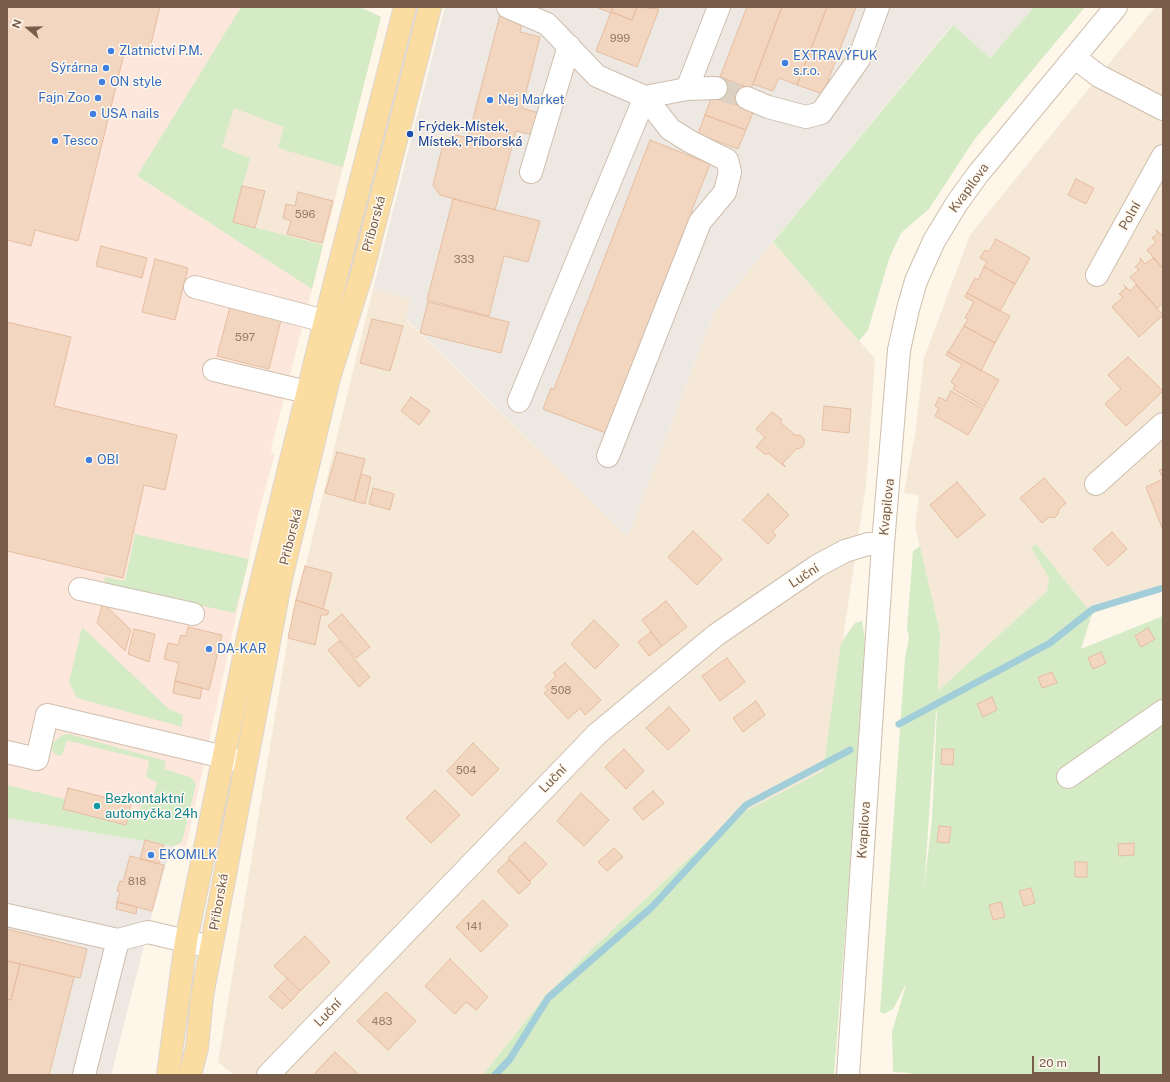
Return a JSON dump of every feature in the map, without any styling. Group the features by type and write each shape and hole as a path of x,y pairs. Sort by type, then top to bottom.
{"main road":[{"name":"Příborská","path":"190,1075 197,1048 202,996 210,947 250,628 307,392 405,7"},
{"name":"Příborská","path":"168,1075 186,941 281,579 329,378 362,273 430,7"}],"street":[{"path":"687,89 719,7"},
{"path":"747,98 768,107 806,117 821,113 859,59 878,7"},
{"name":"Kvapilova","path":"848,1075 883,544 899,350 916,281 934,240 957,203 978,174 1116,7"},
{"path":"515,8 547,24 598,76 645,97 670,128 689,141 727,160 730,172 725,192 700,222 608,456"},
{"path":"531,172 569,46"},
{"path":"1074,58 1099,76 1163,109"},
{"path":"645,97 687,89 716,88"},
{"path":"519,401 645,97"},
{"name":"Polní","path":"1098,275 1163,156"},
{"path":"194,287 325,321"},
{"path":"214,370 307,392"},
{"path":"1096,484 1163,424"},
{"name":"Luční","path":"268,1075 597,734 716,634 817,566 846,551 868,544 883,544"},
{"path":"80,589 192,614"},
{"path":"1068,777 1163,711"},
{"path":"7,752 37,759 47,715 234,759"},
{"path":"7,915 118,940 148,932 210,947"},
{"path":"84,1075 118,940"}],"shaded area":[{"path":"7,7 241,7 137,176 312,289 272,445 271,453 275,454 258,515 186,847 7,818"},
{"path":"241,7 360,7 381,17 312,289 137,176"},
{"path":"445,7 1034,7 990,58 952,25 714,313 628,537 406,319 411,299 373,289"},
{"path":"1155,7 1163,7 1163,589 1092,614 1036,544 1031,548 1049,578 1047,591 938,691 940,633 915,526 919,495 904,493 915,435 924,358 970,235"},
{"path":"773,242 875,359 866,485 823,771 732,818 592,949 543,999 483,1075 234,1075 218,1062 288,638 373,289 411,299 406,320 628,537 714,313"},
{"path":"7,818 174,846 165,868 152,914 111,1075 7,1075"}],"green space":[{"path":"241,7 360,7 381,17 343,167 278,148 284,127 234,108 222,147 250,158 233,222 323,245 312,289 137,176"},
{"path":"1034,7 1085,7 974,140 929,209 901,233 889,259 868,330 859,341 773,242 953,25 990,58"},
{"path":"135,534 249,559 235,613 104,584 105,577 125,581"},
{"path":"1036,544 1092,614 1081,649 1163,616 1163,1075 911,1075 911,1073 893,1072 892,1032 907,982 893,1009 884,1014 880,1012 905,658 909,637 907,628 913,551 920,546 940,633 938,691 1047,591 1049,578 1031,548","holes":["937,711 932,819 924,890"]},
{"path":"862,621 865,639 850,868 834,1075 483,1075 543,999 592,949 732,818 823,771 841,643 855,623"},
{"path":"82,627 169,709 183,715 182,727 77,698 69,682"},
{"path":"69,734 166,761 164,769 190,777 196,784 182,842 174,846 7,818 7,785 65,799 63,809 125,824 128,814 135,816 138,814 143,800 152,802 157,782 146,777 149,762 147,760 69,741 66,742 62,756 57,755 53,752 53,743 62,735"}],"building":[{"name":"Tesco","path":"7,7 160,7 149,52 126,46 78,241 35,230 31,246 7,240"},
{"path":"596,7 613,7 611,13"},
{"path":"613,7 637,7 632,20 611,12"},
{"path":"637,7 659,9 637,67 596,51 611,12 632,20"},
{"path":"747,7 782,7 751,89 720,77"},
{"path":"782,7 827,7 797,85 779,78 773,91 753,84"},
{"path":"827,7 856,7 823,94 797,85"},
{"path":"500,15 522,21 520,32 540,37 522,108 539,113 533,135 516,131 495,210 440,195 433,185 444,140 456,135 468,138"},
{"path":"720,77 751,89 744,107 712,96"},
{"path":"712,96 754,110 746,130 705,115"},
{"path":"705,115 746,130 738,149 698,134"},
{"path":"650,140 710,164 691,212 698,214 697,219 690,216 606,433 543,409 551,388 554,389"},
{"path":"1076,179 1094,188 1086,204 1068,195"},
{"path":"242,186 265,191 255,228 233,222"},
{"path":"298,192 333,201 322,243 287,234 291,221 283,218 286,204 295,206"},
{"path":"453,199 540,221 528,262 504,256 489,316 427,300"},
{"path":"1156,230 1163,236 1163,268 1147,250 1156,242 1152,238 1158,233"},
{"path":"996,239 1030,258 1015,284 984,267 987,262 980,258 985,250 989,252"},
{"path":"101,246 147,258 142,278 96,266"},
{"path":"1140,258 1145,264 1153,258 1163,269 1163,303 1157,308 1130,277 1139,270 1135,267 1141,261"},
{"path":"155,259 188,268 175,320 142,312"},
{"path":"984,267 1015,284 1000,311 967,293 975,278 978,280"},
{"path":"1124,285 1130,291 1136,285 1163,315 1139,337 1112,307 1123,297 1119,294 1126,288"},
{"path":"967,293 1010,316 995,343 964,326 968,319 965,318 974,302 965,297"},
{"path":"428,302 509,322 501,353 420,333"},
{"path":"230,307 281,320 269,369 217,356"},
{"path":"372,319 403,326 390,371 360,363"},
{"name":"OBI","path":"7,322 71,337 54,406 177,435 165,490 144,485 123,578 7,551"},
{"path":"964,326 995,343 981,371 948,352"},
{"path":"948,352 999,380 984,407 953,389 955,385 951,382 962,364 946,355"},
{"path":"1128,357 1163,391 1126,426 1105,404 1121,389 1108,375"},
{"path":"951,391 983,409 968,435 935,416 939,408 935,406 939,397 946,401"},
{"path":"411,397 430,411 419,425 401,411"},
{"path":"824,406 851,409 849,433 822,430"},
{"path":"772,412 782,420 780,422 795,435 800,435 804,439 804,444 801,448 796,449 783,463 785,467 768,453 766,455 756,447 765,437 756,429"},
{"path":"337,452 365,459 354,501 325,493"},
{"path":"1163,469 1163,479 1159,470"},
{"path":"361,474 371,477 365,504 354,501"},
{"path":"1044,478 1066,503 1059,509 1058,514 1054,518 1049,517 1042,523 1020,498"},
{"path":"1163,479 1163,530 1146,487"},
{"path":"957,482 985,515 957,538 930,505"},
{"path":"373,488 394,494 390,510 369,504"},
{"path":"768,494 789,515 772,532 776,535 768,544 743,520"},
{"path":"693,531 722,559 697,585 668,557"},
{"path":"1112,532 1127,549 1108,566 1093,549"},
{"path":"305,566 332,573 323,609 296,600"},
{"path":"296,600 329,611 327,615 321,615 315,645 288,638"},
{"path":"666,601 687,627 662,646 642,620"},
{"path":"103,603 131,630 125,651 97,623"},
{"path":"342,614 370,647 356,658 328,626"},
{"path":"594,620 619,645 595,669 571,644"},
{"path":"188,627 222,635 209,690 175,681 179,663 164,659 168,643 178,645 181,635 186,636"},
{"path":"1148,628 1155,639 1141,647 1135,636"},
{"path":"134,629 155,634 149,662 128,654"},
{"path":"651,632 662,646 649,656 638,642"},
{"path":"339,641 370,677 359,687 328,650"},
{"path":"1101,652 1106,663 1093,669 1088,658"},
{"path":"727,658 745,682 720,701 702,676"},
{"path":"565,663 601,700 585,715 580,708 568,719 544,693 548,690 545,687 556,676 553,673"},
{"path":"1052,672 1057,683 1042,688 1038,677"},
{"path":"175,681 202,688 200,699 173,693"},
{"path":"992,697 997,710 983,717 977,704"},
{"path":"756,701 765,715 743,732 733,718"},
{"path":"669,707 690,730 668,750 646,728"},
{"path":"473,743 499,769 472,796 447,771"},
{"path":"624,749 644,771 626,789 605,767"},
{"path":"942,749 954,749 953,765 941,764"},
{"name":"Bezkontaktní automyčka 24h","path":"68,788 131,804 126,825 63,809"},
{"path":"435,790 460,815 431,843 406,818"},
{"path":"653,791 664,803 643,820 633,808"},
{"path":"581,793 609,820 584,846 557,821"},
{"path":"939,826 951,827 949,843 937,842"},
{"name":"EKOMILK","path":"145,840 164,845 159,864 140,859"},
{"path":"525,842 547,864 530,881 508,858"},
{"path":"1134,843 1134,855 1119,856 1118,844"},
{"path":"614,848 623,857 607,871 598,862"},
{"path":"130,856 164,865 152,911 117,902 120,892 117,891 120,881 123,882"},
{"path":"509,860 531,883 519,894 497,871"},
{"path":"1075,862 1087,862 1087,877 1075,877"},
{"path":"1031,888 1035,903 1024,906 1019,891"},
{"path":"483,900 508,925 481,952 456,927"},
{"path":"117,902 137,907 136,914 116,909"},
{"path":"1001,902 1005,917 993,920 989,905"},
{"path":"7,929 87,949 80,978 7,961"},
{"path":"305,936 330,962 300,991 274,966"},
{"path":"450,959 488,997 476,1010 466,1002 455,1014 425,986"},
{"path":"7,961 20,964 11,1000 7,999"},
{"path":"20,964 74,977 49,1075 7,1075 7,999 11,1000"},
{"path":"287,978 300,991 291,1001 278,988"},
{"path":"278,988 291,1001 282,1009 269,997"},
{"path":"386,992 416,1021 388,1050 357,1021"},
{"path":"335,1052 359,1075 317,1075 315,1073"}],"waterway":[{"path":"899,724 1050,643 1093,609 1163,588"},
{"path":"495,1075 510,1059 548,998 652,907 746,805 850,750"}],"tunnel":[{"path":"716,88 747,98"}],"place":[{"name":"Zlatnictví P.M.","path":"111,51"},
{"name":"EXTRAVÝFUK s.r.o.","path":"785,63"},
{"name":"Sýrárna","path":"106,68"},
{"name":"ON style","path":"102,82"},
{"name":"Fajn Zoo","path":"98,98"},
{"name":"Nej Market","path":"490,100"},
{"name":"USA nails","path":"93,114"},
{"name":"Frýdek-Místek, Místek, Příborská","path":"410,134"},
{"name":"Tesco","path":"55,141"},
{"name":"OBI","path":"89,460"},
{"name":"DA-KAR","path":"209,649"},
{"name":"Bezkontaktní automyčka 24h","path":"97,806"},
{"name":"EKOMILK","path":"151,855"}]}
